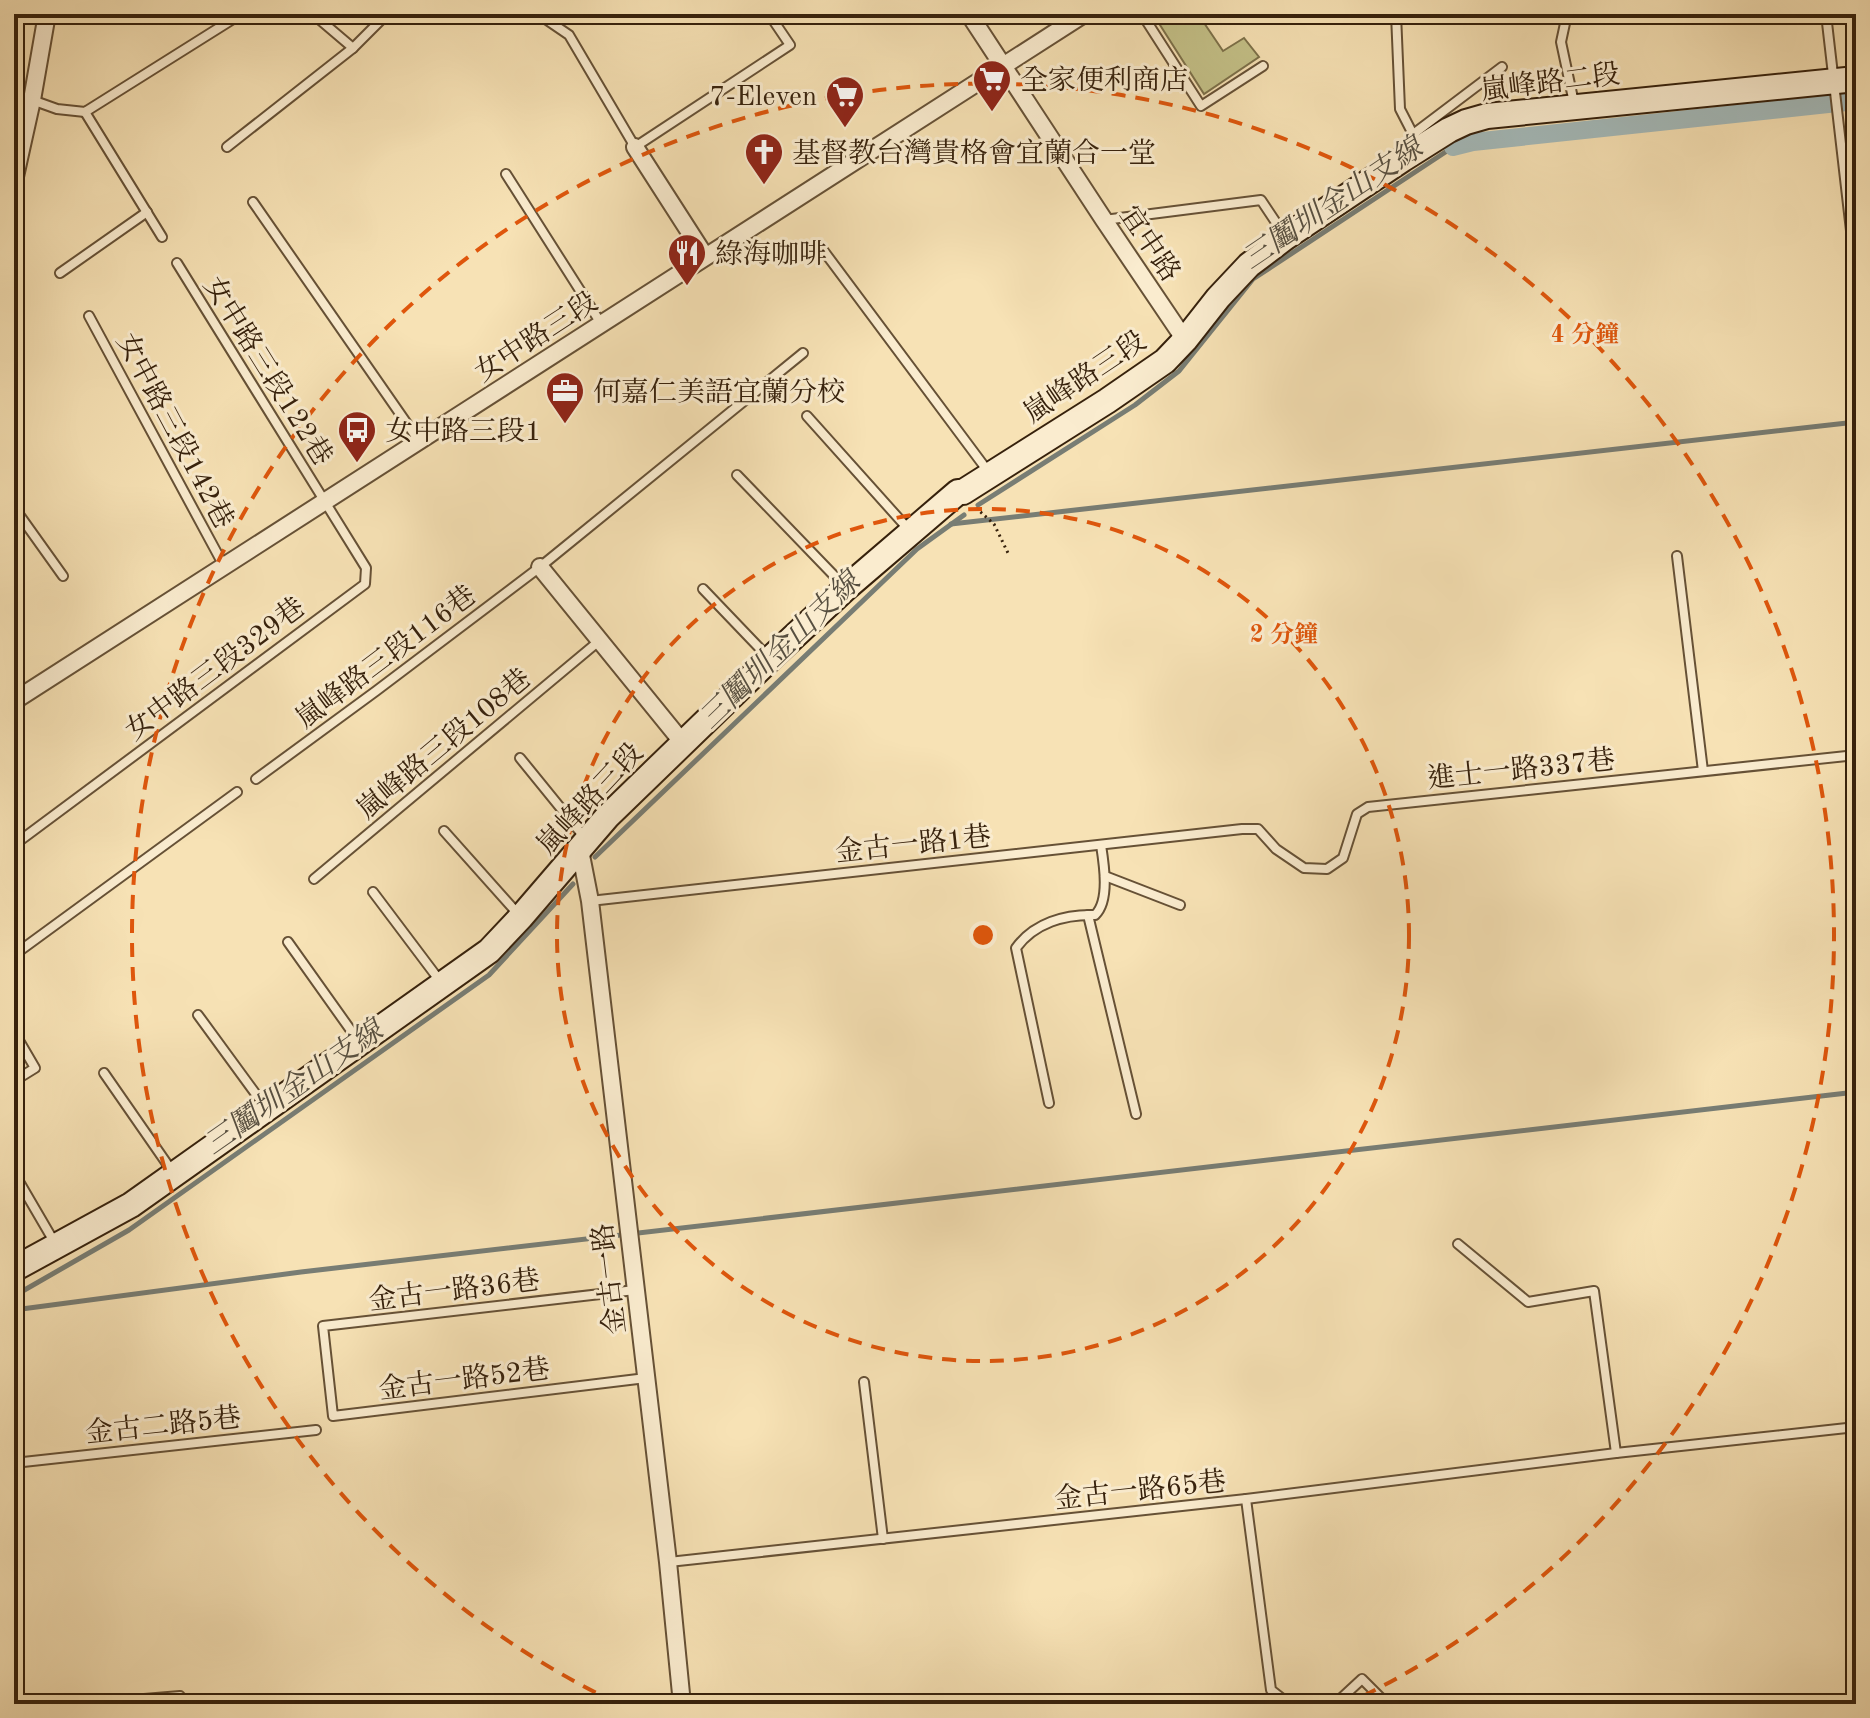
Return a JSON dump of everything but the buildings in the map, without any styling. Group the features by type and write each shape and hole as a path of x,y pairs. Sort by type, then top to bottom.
{"street":[{"path":"14,181 47,14"},
{"name":"宜中路","path":"969,14 1185,340"},
{"name":"女中路三段","path":"14,701 1084,14"},
{"name":"嵐峰路二段","path":"1185,340 1249,265 1416,142 1466,122 1487,116 1845,80"},
{"path":"635,147 705,256"},
{"name":"嵐峰路三段","path":"14,1269 131,1205 489,951 607,817 846,588 958,492 963,492 1107,401 1165,361 1185,340"},
{"path":"540,567 683,743"},
{"name":"金古一路","path":"584,845 682,1704"},
{"path":"14,1692 15,1704"}],"lane":[{"path":"32,100 57,109 85,112 241,14"},
{"path":"313,14 353,48"},
{"path":"227,147 353,48 387,14"},
{"path":"532,14 569,35 635,147 790,45 769,14"},
{"path":"1142,14 1201,106 1263,66"},
{"path":"1396,14 1400,109 1416,142 1502,67"},
{"path":"1567,14 1561,42 1574,107"},
{"path":"1826,14 1845,80 1856,274"},
{"path":"85,112 162,237"},
{"path":"506,174 602,325"},
{"path":"1104,220 1261,200 1286,237"},
{"path":"253,202 420,442"},
{"path":"60,273 147,212"},
{"path":"823,250 990,474"},
{"name":"女中路三段122巷","path":"177,263 325,501"},
{"name":"女中路三段142巷","path":"89,316 224,566"},
{"name":"嵐峰路三段116巷","path":"256,779 540,567 803,353"},
{"path":"807,416 911,531"},
{"path":"737,475 846,588"},
{"name":"女中路三段329巷","path":"14,845 365,584 366,568 325,501"},
{"path":"14,512 18,513 63,576"},
{"path":"1677,556 1703,771"},
{"path":"703,589 770,659"},
{"name":"嵐峰路三段108巷","path":"314,879 599,641"},
{"name":"進士一路337巷","path":"1242,829 1258,829 1276,849 1304,868 1327,869 1343,858 1357,814 1368,807 1856,755"},
{"path":"520,758 584,845"},
{"path":"14,955 237,792"},
{"name":"金古一路1巷","path":"590,901 1242,829"},
{"path":"444,831 521,917"},
{"path":"1049,1103 1016,948 1024,937 1041,925 1076,915 1095,915 1101,909 1105,876 1101,845"},
{"path":"1105,876 1180,905"},
{"path":"373,892 443,984"},
{"path":"1088,915 1136,1114"},
{"path":"288,942 360,1043"},
{"path":"198,1015 266,1109"},
{"path":"14,1032 35,1068 14,1081"},
{"path":"104,1073 175,1174"},
{"path":"14,1173 57,1246"},
{"path":"1458,1244 1528,1302 1594,1291 1616,1453"},
{"name":"金古一路36巷","path":"329,1371 323,1326 635,1290"},
{"name":"金古一路52巷","path":"329,1371 333,1416 646,1378"},
{"path":"864,1382 883,1539"},
{"name":"金古一路65巷","path":"668,1562 1246,1499 1856,1427"},
{"name":"金古二路5巷","path":"14,1463 316,1430"},
{"path":"1246,1499 1271,1690 1289,1704"},
{"path":"1335,1704 1362,1679 1387,1704"},
{"path":"84,1704 180,1696"}],"path":[{"path":"958,492 994,524 1008,553"}],"shaded area":[{"path":"1153,14 1198,14 1223,51 1244,38 1259,57 1204,94"}],"waterway":[{"path":"1453,147 1473,142 1856,101"},
{"name":"三鬮圳金山支線","path":"978,505 1135,405 1179,371 1253,279 1453,147"},
{"path":"951,524 1856,422"},
{"name":"三鬮圳金山支線","path":"595,857 917,549 964,515"},
{"name":"三鬮圳金山支線","path":"14,1296 129,1230 489,975 573,884"},
{"path":"14,1310 301,1272 1856,1092"}],"place":[{"name":"全家便利商店","path":"992,113"},
{"name":"7-Eleven","path":"845,129"},
{"name":"基督教台灣貴格會宜蘭合一堂","path":"764,186"},
{"name":"綠海咖啡","path":"687,287"},
{"name":"何嘉仁美語宜蘭分校","path":"565,425"},
{"name":"女中路三段1","path":"357,464"}]}
